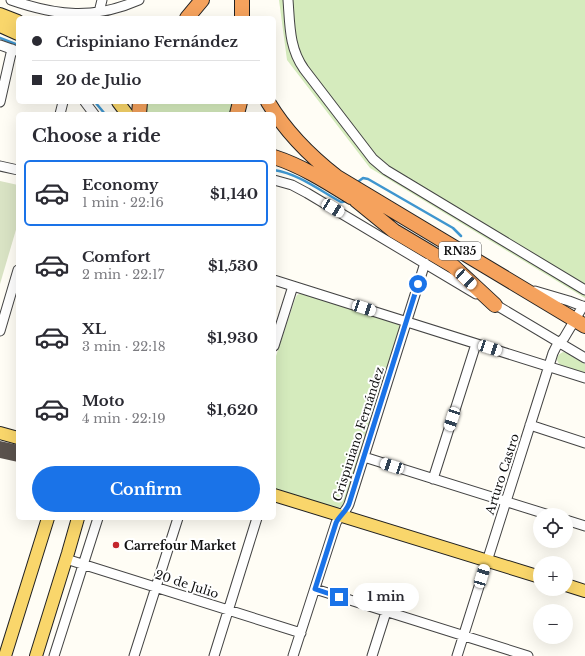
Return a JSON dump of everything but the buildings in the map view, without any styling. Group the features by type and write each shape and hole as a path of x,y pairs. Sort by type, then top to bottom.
{"highway":[{"path":"189,16 202,0"},
{"path":"242,0 242,16"},
{"name":"RN35","path":"276,114 294,138 337,177 522,288 577,325 585,337"},
{"name":"RN35","path":"276,158 307,172 577,325"},
{"path":"356,200 394,231 453,266 495,305"}],"main road":[{"path":"0,14 16,20"},
{"path":"0,26 16,33"},
{"path":"0,433 16,437"},
{"path":"276,496 533,575"},
{"path":"4,653 47,520"},
{"path":"36,656 77,520"},
{"path":"573,587 585,591"}],"street":[{"path":"11,0 34,4 52,11 70,14 88,14 99,12 118,8 139,0"},
{"path":"99,12 102,0"},
{"path":"288,0 291,41 298,60 373,159 386,170 585,290"},
{"path":"0,45 15,51 0,102"},
{"path":"0,166 16,170"},
{"path":"276,181 292,185 307,193 585,358"},
{"name":"Crispiniano Fernández","path":"293,656 336,523 348,507 425,263"},
{"path":"276,281 585,378"},
{"path":"0,332 14,301 16,286"},
{"path":"276,340 293,286"},
{"path":"522,288 569,300 584,307"},
{"name":"Arturo Castro","path":"458,656 554,350 577,325 584,307"},
{"path":"433,479 476,344"},
{"path":"530,425 585,442"},
{"path":"364,457 533,510"},
{"path":"54,656 97,520"},
{"path":"134,656 177,520"},
{"path":"214,656 256,520"},
{"path":"573,522 585,526"},
{"name":"20 de Julio","path":"66,559 301,633"},
{"path":"315,589 528,656"},
{"path":"372,656 386,612"}],"green space":[{"path":"279,0 585,0 585,298 370,168 287,60"},
{"path":"146,104 233,104 231,112 145,112"},
{"path":"0,181 16,185 16,230 0,284"},
{"path":"301,293 396,323 399,325 400,330 345,504 342,507 337,508 276,489 276,356 297,295"},
{"path":"563,352 585,364 585,374 559,363 557,358"}],"waterway":[{"path":"0,38 16,44"},
{"path":"97,104 103,112"},
{"path":"276,170 292,175 309,183 341,202 345,201"},
{"path":"359,181 363,178 368,179 453,228 461,236"}],"place":[{"name":"Carrefour Market","path":"116,545"}],"route":[{"path":"339,597 315,589 336,523 348,507 418,284"}]}
